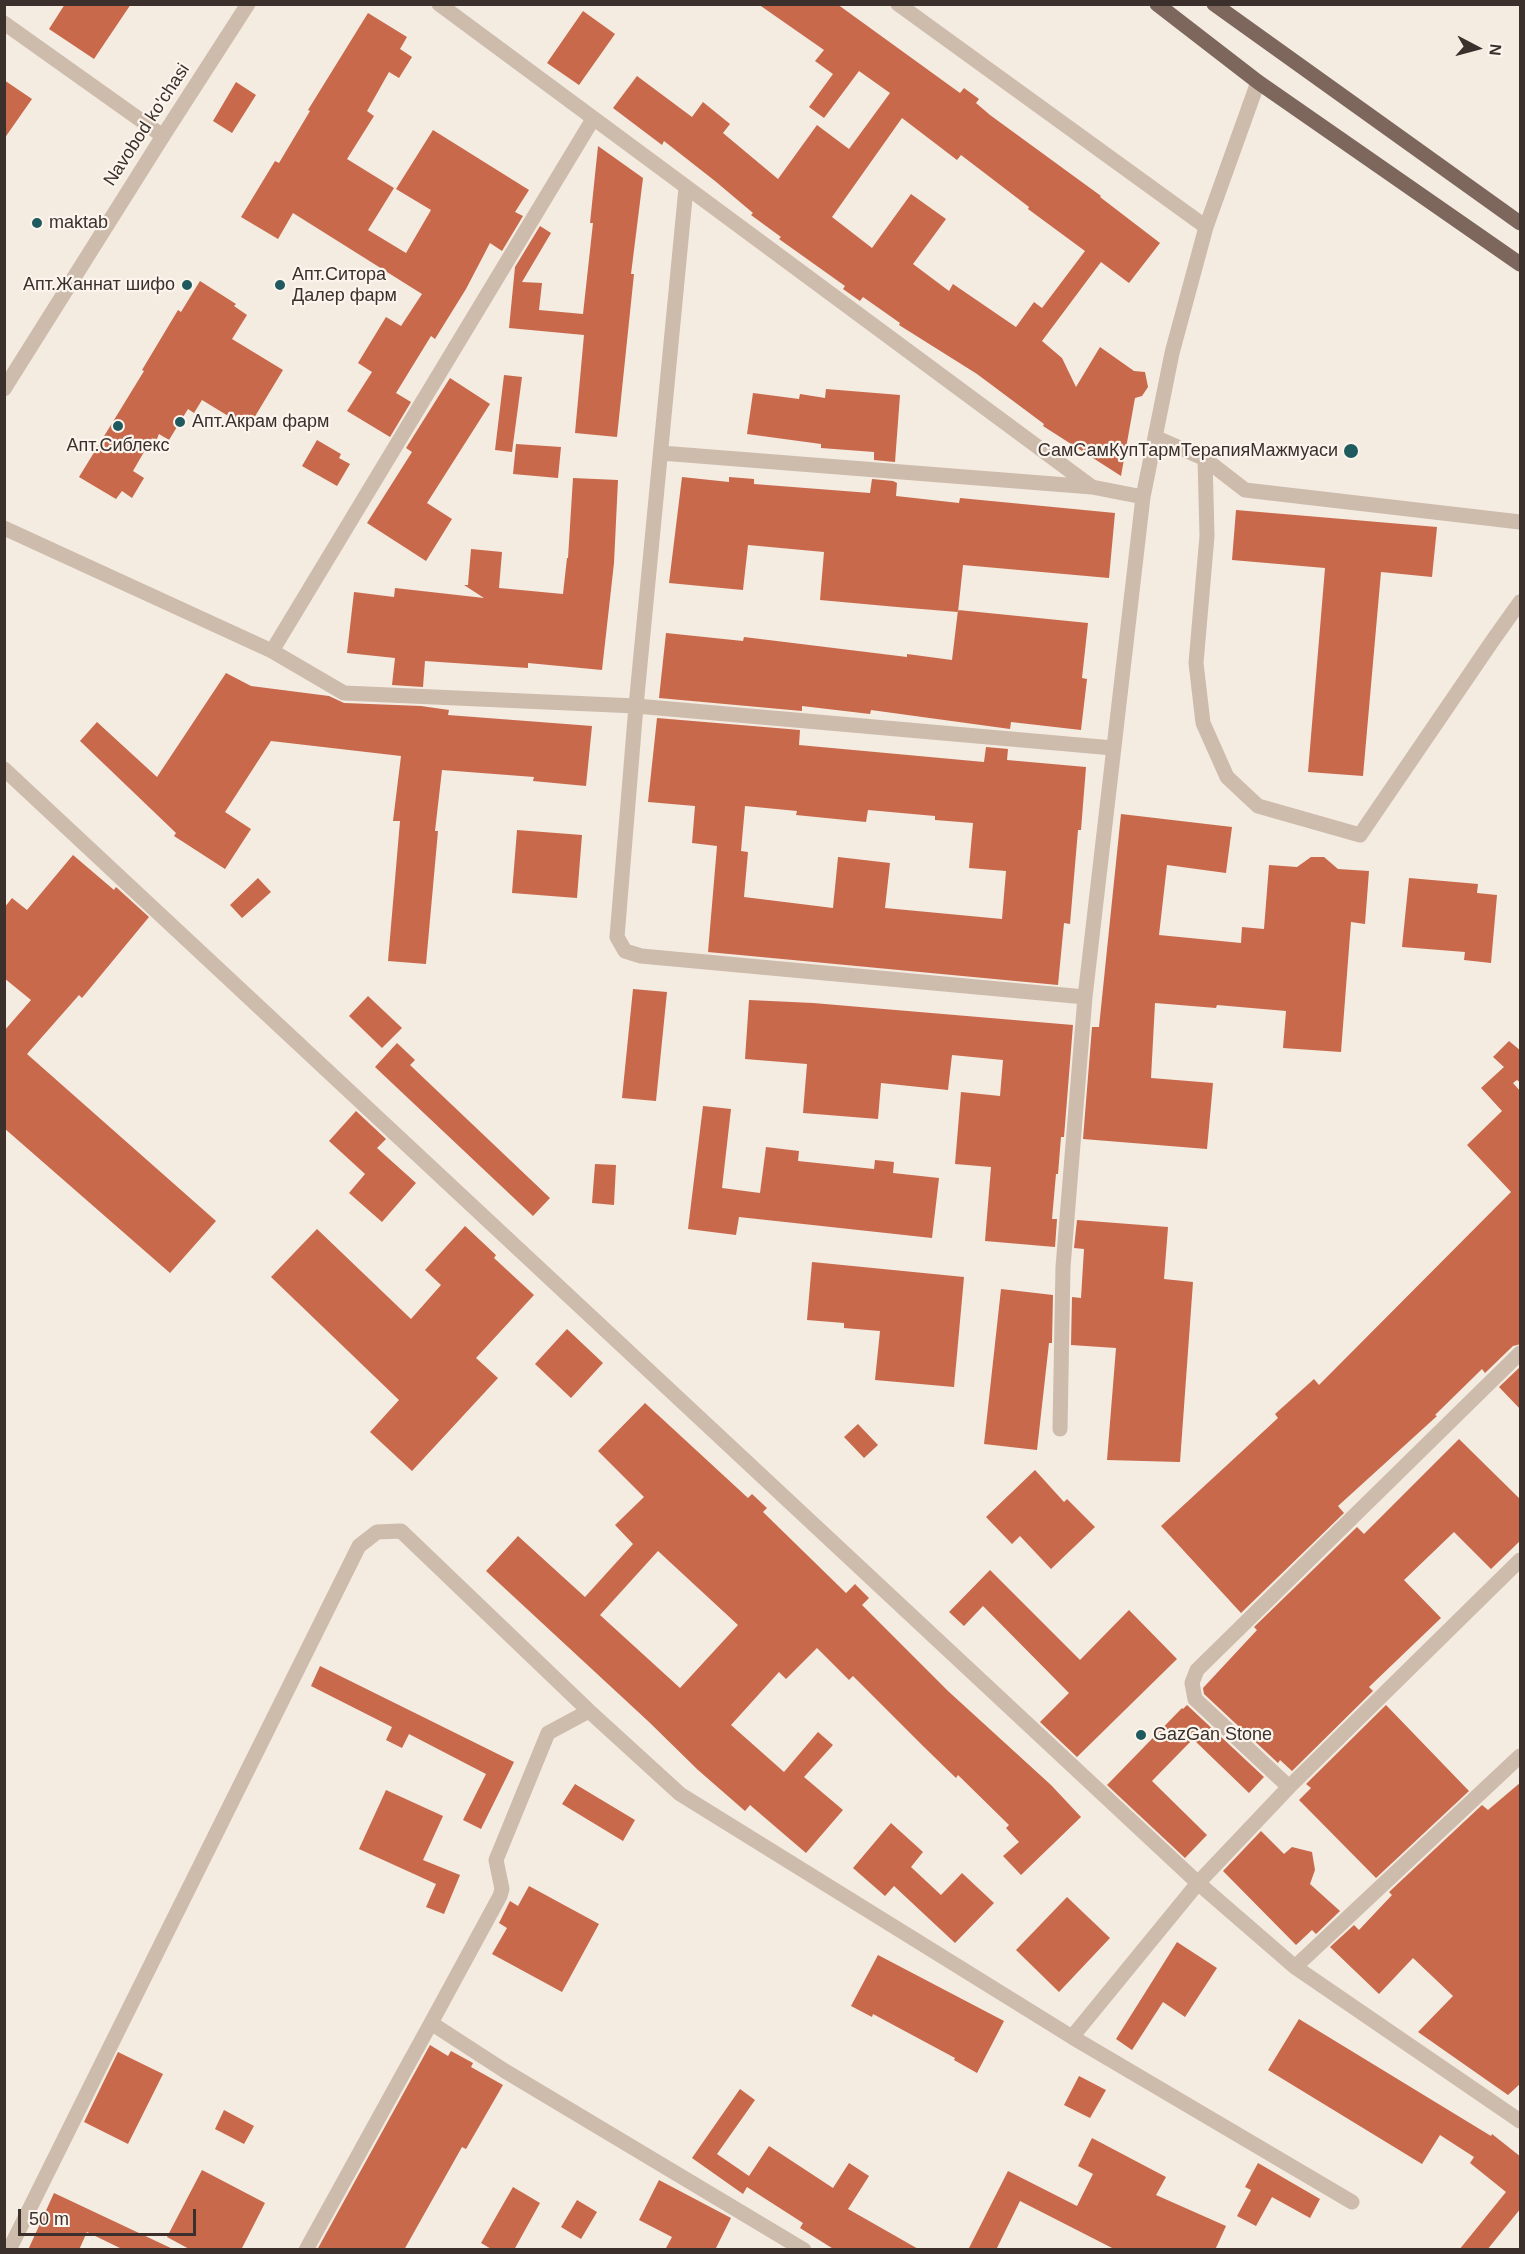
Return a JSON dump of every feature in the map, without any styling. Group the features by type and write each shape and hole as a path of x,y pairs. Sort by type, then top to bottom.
{"main road":[{"path":"1157,4 1258,82 1521,264"},
{"path":"1214,4 1521,223"}],"street":[{"name":"Navobod ko'chasi","path":"4,389 162,136 248,4"},
{"path":"439,4 1092,487"},
{"path":"898,4 1206,227"},
{"path":"4,23 162,136"},
{"path":"1060,1430 1063,1267 1085,997 1143,497 1172,353 1206,227 1258,82"},
{"path":"272,651 593,119"},
{"path":"686,188 636,706 617,937 625,951 641,956 1085,997"},
{"path":"1155,437 1205,459 1245,490 1521,522"},
{"path":"661,453 1092,487 1143,497"},
{"path":"1205,459 1207,536 1196,663 1203,723 1227,777 1258,806 1360,835 1521,602"},
{"path":"4,528 272,651 344,693 636,706 1113,748"},
{"path":"4,769 1198,1883 1295,1967 1518,2116"},
{"path":"1289,1787 1195,1699 1192,1683 1197,1670 1521,1353"},
{"path":"9,2250 359,1546 377,1532 401,1531 589,1711 680,1794 1072,2037 1352,2202"},
{"path":"1072,2037 1198,1883 1289,1787 1521,1560"},
{"path":"306,2250 500,1896 502,1889 496,1860 548,1733 589,1711"},
{"path":"1295,1967 1521,1756"},
{"path":"431,2023 505,2071 804,2250"}],"building":[{"path":"65,4 131,4 94,59 49,29"},
{"path":"758,4 837,4 960,93 964,88 979,99 976,103 990,115 1101,196 1160,243 1129,283 1101,262 1042,341 1062,358 1076,387 1100,347 1134,371 1145,372 1148,387 1142,396 1135,398 1121,476 1043,426 1044,424 977,374 899,325 900,323 863,297 860,301 843,289 845,286 779,239 781,237 751,215 753,213 715,181 664,141 662,145 613,108 637,76 692,117 703,102 730,124 723,133 778,179 817,125 849,149 890,93 859,71 824,118 809,107 833,74 815,61 824,50","holes":["902,118 957,160 961,155 1085,251 1042,308 1034,302 1016,327 953,284 949,291 913,264 946,219 911,194 872,248 832,217"]},
{"path":"583,11 615,34 579,85 547,63"},
{"path":"368,13 407,37 400,49 412,57 399,78 389,72 367,111 374,116 347,159 394,188 368,230 406,253 431,210 396,189 433,130 529,190 515,212 523,216 502,251 490,243 466,289 435,339 431,336 396,393 411,402 390,437 347,411 372,372 358,363 386,317 401,326 422,294 293,213 278,239 241,217 275,161 279,163 310,111 308,110"},
{"path":"4,80 32,99 4,139"},
{"path":"236,82 256,95 232,133 213,121"},
{"path":"598,146 643,178 631,274 634,274 617,437 575,433 584,335 509,328 515,267 540,226 551,233 522,282 542,283 539,310 583,314 593,223 590,223"},
{"path":"200,281 236,304 234,306 247,315 232,339 283,370 248,428 202,400 194,413 188,409 169,440 159,434 156,441 152,438 133,471 144,478 132,498 122,491 116,499 79,477 144,371 142,370 178,310 181,312"},
{"path":"504,375 522,377 512,452 495,450"},
{"path":"450,378 490,404 427,503 452,519 426,561 367,523 412,452 406,448"},
{"path":"826,389 900,395 895,462 874,460 874,452 821,448 821,444 747,434 753,393 799,399 800,394 825,398"},
{"path":"317,440 341,454 339,458 350,464 337,486 302,466"},
{"path":"516,444 561,447 558,478 513,474"},
{"path":"682,477 729,482 729,477 754,479 754,484 870,493 872,479 897,483 896,496 959,503 960,498 1115,513 1109,578 963,565 958,612 820,600 824,552 748,545 743,590 669,583"},
{"path":"573,478 618,480 614,563 602,670 528,663 528,668 425,661 423,687 392,685 395,658 347,653 354,592 394,597 395,588 484,598 464,585 468,585 471,549 502,552 499,588 563,594 568,558"},
{"path":"1236,510 1437,527 1432,577 1381,572 1363,776 1308,772 1325,568 1232,560"},
{"path":"958,610 1088,623 1082,678 1087,679 1081,730 1011,722 1010,729 871,710 870,714 802,706 802,711 659,698 666,633 743,641 744,637 907,657 907,654 952,660"},
{"path":"226,673 251,686 329,696 344,703 421,706 449,710 448,715 592,726 586,786 533,781 534,777 442,770 435,831 438,831 426,964 388,961 400,821 393,821 401,756 271,741 225,812 251,829 225,869 174,836 176,833 80,741 97,722 157,777"},
{"path":"657,718 800,730 799,745 984,762 986,747 1008,749 1007,760 1086,767 1070,924 1064,923 1058,985 708,952 717,846 692,843 695,806 648,802","holes":["745,806 797,811 796,815 866,822 868,810 935,816 935,820 973,823 969,868 1006,871 1002,919 885,908 890,863 838,857 833,908 744,897 748,852 741,851"]},
{"path":"1121,814 1232,827 1226,873 1167,865 1159,935 1241,943 1242,927 1264,929 1269,865 1297,867 1311,857 1324,857 1338,869 1369,871 1365,924 1351,922 1341,1052 1283,1048 1286,1011 1155,1003 1151,1078 1213,1083 1207,1149 1083,1139 1092,1027 1099,1027"},
{"path":"517,830 582,835 577,898 512,893"},
{"path":"73,855 114,890 116,887 149,917 82,998 79,995 27,1054 216,1221 170,1273 4,1128 4,1031 31,1000 4,978 4,908 12,898 27,910"},
{"path":"258,878 271,892 242,918 230,905"},
{"path":"1409,878 1478,884 1477,893 1497,895 1491,963 1464,960 1465,952 1402,947"},
{"path":"633,989 667,992 656,1101 622,1098"},
{"path":"368,996 402,1028 382,1048 349,1016"},
{"path":"749,1000 813,1003 1073,1025 1064,1137 1061,1137 1052,1219 1057,1219 1055,1247 985,1241 991,1167 955,1164 961,1092 1000,1096 1003,1060 952,1055 948,1090 881,1083 878,1119 803,1113 807,1064 745,1059"},
{"path":"1509,1041 1521,1051 1521,1083 1517,1080 1513,1083 1521,1092 1521,1344 1513,1346 1485,1373 1482,1369 1435,1415 1437,1416 1338,1506 1344,1513 1241,1613 1161,1526 1278,1418 1275,1414 1314,1379 1319,1385 1511,1192 1467,1145 1502,1111 1481,1088 1504,1067 1493,1057"},
{"path":"397,1043 415,1060 410,1065 550,1198 533,1216 375,1067"},
{"path":"703,1106 731,1109 722,1188 760,1193 766,1147 799,1151 798,1161 874,1169 875,1160 894,1162 893,1173 939,1178 932,1238 739,1217 736,1235 688,1229"},
{"path":"356,1111 386,1139 377,1148 416,1183 382,1222 349,1193 365,1174 329,1141"},
{"path":"595,1164 616,1165 614,1205 592,1203"},
{"path":"1077,1220 1168,1227 1164,1279 1193,1282 1180,1462 1107,1460 1116,1348 1071,1345 1072,1297 1081,1298 1084,1249 1074,1248"},
{"path":"465,1226 496,1255 494,1258 534,1295 476,1358 498,1378 412,1471 370,1432 399,1400 271,1277 317,1229 411,1319 441,1285 425,1270"},
{"path":"812,1262 964,1277 954,1387 875,1380 880,1331 844,1328 844,1323 807,1320"},
{"path":"1001,1289 1053,1295 1052,1343 1049,1343 1037,1450 984,1444"},
{"path":"567,1329 603,1363 571,1398 535,1364"},
{"path":"1521,1366 1521,1410 1499,1387"},
{"path":"645,1403 748,1498 752,1494 767,1508 763,1512 846,1593 855,1584 869,1598 862,1605 948,1691 1051,1785 1081,1817 1021,1875 1003,1856 1019,1842 1006,1828 1009,1825 958,1775 956,1778 853,1676 849,1680 817,1648 786,1679 779,1672 731,1725 784,1772 818,1732 833,1745 804,1777 843,1810 806,1853 750,1805 745,1811 698,1770 486,1571 518,1536 585,1597 633,1544 615,1525 644,1497 598,1451","holes":["658,1551 738,1625 680,1688 600,1615"]},
{"path":"858,1424 878,1445 864,1458 844,1437"},
{"path":"1459,1439 1521,1500 1521,1540 1491,1569 1454,1532 1404,1580 1441,1618 1369,1687 1373,1691 1292,1771 1280,1760 1278,1763 1204,1694 1203,1688 1257,1630 1254,1627 1357,1527 1364,1534"},
{"path":"1035,1470 1064,1502 1067,1499 1095,1527 1051,1569 1020,1536 1012,1544 986,1517"},
{"path":"990,1570 1080,1660 1129,1610 1177,1659 1077,1757 1040,1722 1069,1693 983,1606 964,1626 949,1612"},
{"path":"320,1666 514,1762 481,1829 463,1820 486,1774 409,1734 402,1748 386,1740 392,1727 311,1686"},
{"path":"1187,1705 1264,1777 1249,1793 1193,1739 1152,1781 1207,1835 1185,1858 1107,1785"},
{"path":"1386,1705 1469,1791 1376,1878 1299,1800 1311,1788 1306,1784"},
{"path":"1521,1782 1521,2083 1508,2095 1418,2032 1453,1996 1413,1958 1379,1994 1330,1947 1354,1925 1359,1930 1392,1895 1389,1892 1482,1805 1488,1810"},
{"path":"575,1784 635,1820 623,1841 562,1804"},
{"path":"386,1790 443,1816 423,1860 460,1875 444,1914 426,1907 436,1884 359,1849"},
{"path":"891,1823 923,1852 911,1867 941,1895 962,1873 994,1903 955,1943 894,1886 885,1896 853,1868"},
{"path":"1261,1831 1284,1854 1292,1847 1312,1852 1315,1870 1310,1884 1340,1911 1316,1934 1312,1930 1296,1945 1223,1871"},
{"path":"529,1886 599,1924 562,1992 492,1954 507,1928 499,1923 510,1901 518,1906"},
{"path":"1067,1897 1110,1938 1059,1992 1016,1950"},
{"path":"1177,1942 1217,1968 1185,2017 1163,2002 1132,2050 1116,2039"},
{"path":"878,1955 1004,2021 977,2073 954,2060 955,2058 873,2014 872,2017 851,2006"},
{"path":"1299,2019 1491,2136 1492,2134 1521,2157 1521,2208 1487,2250 1459,2250 1506,2192 1470,2163 1474,2157 1440,2135 1422,2164 1268,2070"},
{"path":"430,2045 448,2056 451,2051 473,2063 471,2067 503,2085 466,2149 462,2147 404,2250 317,2250"},
{"path":"118,2052 163,2074 128,2144 84,2122"},
{"path":"1079,2076 1106,2090 1090,2118 1064,2105"},
{"path":"740,2089 755,2100 717,2154 749,2176 769,2146 833,2188 849,2163 869,2176 848,2209 920,2250 835,2250 800,2228 803,2223 747,2187 743,2194 692,2158"},
{"path":"224,2110 254,2126 244,2144 215,2129"},
{"path":"1092,2138 1166,2177 1156,2195 1226,2226 1215,2250 1116,2250 1020,2201 996,2250 968,2250 1008,2171 1077,2206 1093,2174 1078,2166"},
{"path":"1258,2163 1320,2199 1310,2218 1272,2197 1256,2226 1237,2216 1251,2190 1245,2187"},
{"path":"202,2170 265,2203 241,2250 191,2250 167,2237"},
{"path":"659,2180 731,2218 715,2250 665,2250 672,2237 639,2220"},
{"path":"513,2187 540,2203 514,2250 493,2250 481,2243"},
{"path":"54,2193 175,2250 124,2250 87,2232 79,2250 28,2250"},
{"path":"577,2200 597,2212 581,2239 561,2227"}],"place":[{"name":"maktab","path":"37,223"},
{"name":"Апт.Жаннат шифо","path":"187,285"},
{"name":"Апт.Ситора Далер фарм","path":"280,285"},
{"name":"Апт.Акрам фарм","path":"180,422"},
{"name":"Апт.Сиблекс","path":"118,426"},
{"name":"СамСамКупТармТерапияМажмуаси","path":"1351,451"},
{"name":"GazGan Stone","path":"1141,1735"}]}
